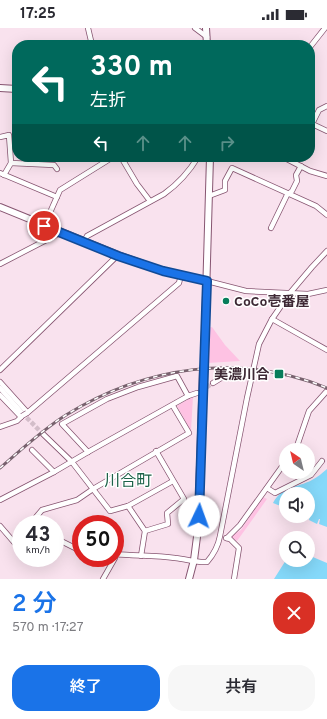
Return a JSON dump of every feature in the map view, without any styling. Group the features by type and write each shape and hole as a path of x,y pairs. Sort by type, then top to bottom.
{"main road":[{"path":"206,28 207,37"},
{"path":"0,88 12,89"},
{"path":"189,579 194,560 199,521 210,162"},
{"path":"0,207 118,256 163,271 207,281"}],"street":[{"path":"88,28 91,40"},
{"path":"194,28 207,37"},
{"path":"315,41 325,28"},
{"path":"315,116 319,110 327,106"},
{"path":"315,125 327,131"},
{"path":"0,137 9,135 11,162 2,174 57,197"},
{"path":"11,162 54,165 57,169"},
{"path":"44,226 60,190 105,162"},
{"path":"124,162 137,184 150,201"},
{"path":"84,242 87,236 174,187 195,162"},
{"path":"293,162 327,176"},
{"path":"271,228 288,194 292,192 297,181 296,175 301,166"},
{"path":"209,196 225,190 225,181 232,168 316,206 327,215"},
{"path":"0,264 56,235 58,231"},
{"path":"124,556 174,558 194,560 201,563 207,562 218,546 259,344 272,319 290,293 312,266 327,251"},
{"path":"0,370 118,256"},
{"path":"0,426 17,421 179,282 182,275"},
{"path":"207,281 246,291 308,294 327,290"},
{"path":"272,319 327,350"},
{"path":"213,383 231,372 252,374"},
{"path":"88,452 62,424 107,399 138,387 177,376 188,396"},
{"path":"0,382 24,414"},
{"path":"0,388 24,414"},
{"path":"298,443 309,411 326,392"},
{"path":"0,500 54,472 173,406 188,396 197,393"},
{"path":"0,394 24,414"},
{"path":"38,515 42,510 77,500 156,451 189,433 173,406"},
{"path":"43,434 72,462 110,511 128,506 173,481"},
{"path":"32,450 54,472"},
{"path":"144,531 168,524 167,513 184,499 156,451"},
{"path":"267,488 275,493 311,475 322,461"},
{"path":"227,538 240,525 279,471"},
{"path":"128,506 144,531 141,556"},
{"path":"0,526 12,540"},
{"path":"220,536 230,539 239,548 234,579"},
{"path":"103,579 110,567"}],"shaded area":[{"path":"212,327 225,345 240,361 207,363 208,328"},
{"path":"193,396 191,431 177,406"},
{"path":"263,497 267,499 237,541 230,537 241,530"}],"water":[{"path":"327,469 327,527 319,524 320,519 317,524 315,523 315,487 293,487 306,483"},
{"path":"279,495 279,505 273,503"},
{"path":"315,558 327,563 327,579 274,579 282,567 315,567"}],"tunnel":[{"path":"201,391 213,383"},
{"path":"22,413 43,434"}],"railway":[{"path":"0,468 40,434 66,415 96,398 128,385 160,375 194,370 227,368 261,370 294,377 327,388"}],"place":[{"name":"CoCo壱番屋","path":"226,301"},
{"name":"美濃川合","path":"279,374"}],"district":[{"name":"川合町","path":"128,480"}],"route":[{"path":"44,226 118,256 163,271 207,281 199,516"}]}
